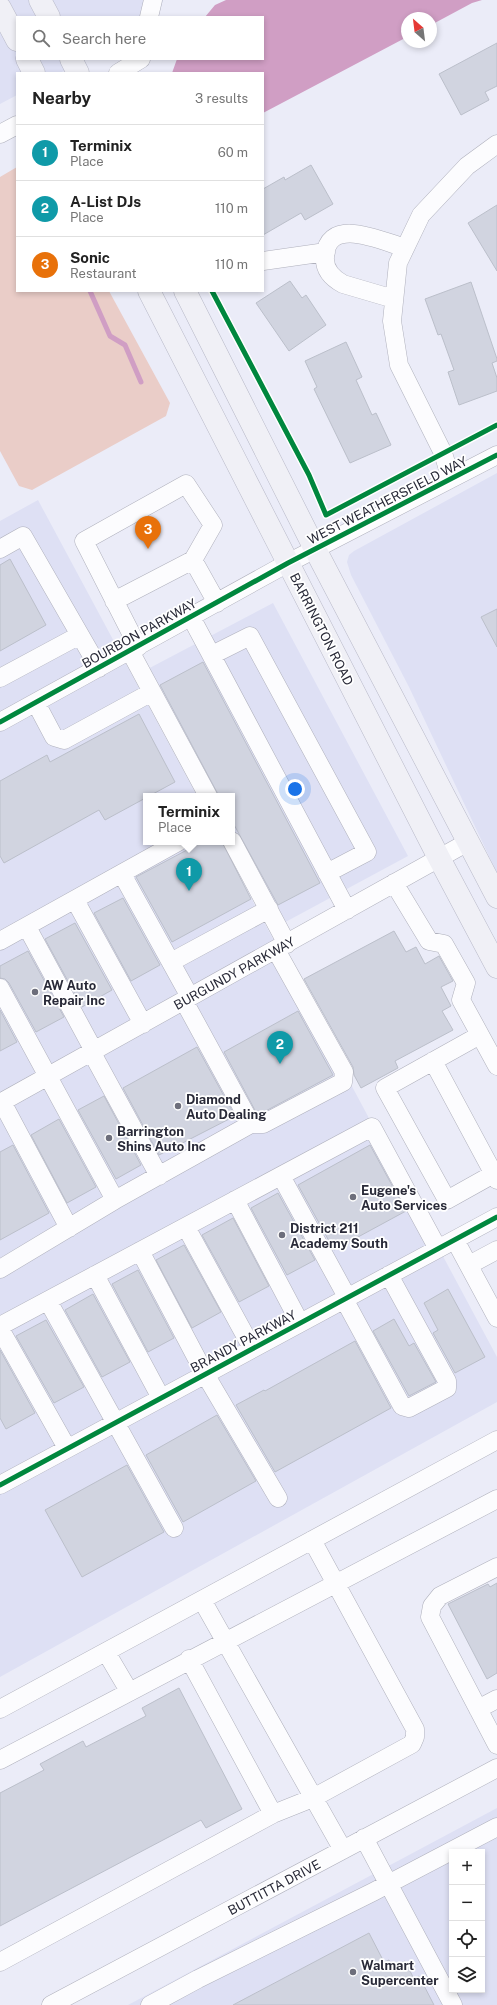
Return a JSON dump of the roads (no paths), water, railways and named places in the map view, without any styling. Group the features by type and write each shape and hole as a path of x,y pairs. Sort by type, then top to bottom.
{"main road":[{"path":"40,0 48,16"},
{"path":"0,8 16,38"},
{"path":"28,60 34,72"},
{"path":"72,60 78,72"},
{"name":"BARRINGTON ROAD","path":"150,292 439,858 497,967"},
{"path":"185,292 315,549 497,897"}],"street":[{"path":"149,16 153,0"},
{"path":"120,72 139,60"},
{"path":"0,134 16,126"},
{"path":"451,479 444,453 399,365 392,321 398,263 421,215 467,166 497,144"},
{"path":"394,299 342,284 336,280 325,266 326,252 328,244 337,235 343,233 354,233 405,248"},
{"path":"264,261 326,252"},
{"name":"WEST WEATHERSFIELD WAY","path":"288,563 497,455"},
{"path":"114,600 193,560 213,525 186,484 84,541 114,600 152,692 206,793"},
{"path":"0,550 23,536 99,668"},
{"path":"193,560 216,603"},
{"name":"BOURBON PARKWAY","path":"0,722 288,563"},
{"path":"192,617 347,910"},
{"path":"0,678 80,635"},
{"path":"212,655 250,636 367,852 327,873"},
{"path":"36,703 54,737 64,740 152,692"},
{"name":"BURGUNDY PARKWAY","path":"1,1102 468,842"},
{"path":"0,941 173,845"},
{"path":"0,1269 115,1200 251,1124 263,1124 343,1082 344,1072 281,947 269,909 234,845"},
{"path":"122,874 171,962 187,999 251,1124"},
{"path":"394,883 428,940 444,944 466,983 461,1000 497,1066"},
{"path":"75,900 142,1024"},
{"path":"171,962 269,909"},
{"path":"27,927 159,1176"},
{"path":"0,988 115,1200"},
{"path":"433,1061 496,1175 447,1200 385,1088 433,1061 480,1035"},
{"path":"1,1102 69,1228"},
{"path":"67,1448 0,1328 186,1226 372,1127 438,1249"},
{"path":"281,1176 402,1406 409,1408 447,1388 447,1381 389,1275"},
{"path":"235,1200 300,1323"},
{"name":"BRANDY PARKWAY","path":"0,1485 497,1217"},
{"path":"186,1226 252,1348"},
{"path":"455,1240 497,1318"},
{"path":"469,1266 497,1250"},
{"path":"140,1251 205,1374 278,1498"},
{"path":"95,1275 161,1398"},
{"path":"48,1301 174,1528"},
{"path":"0,1710 497,1440"},
{"path":"0,1760 189,1659 497,1499"},
{"path":"0,1962 273,1814 313,1798 412,1744 415,1737 415,1729 312,1540"},
{"path":"497,1567 440,1596 432,1606 430,1617 497,1746"},
{"path":"202,1600 343,1850"},
{"path":"106,1652 129,1691"},
{"path":"189,1659 273,1814"},
{"path":"478,1709 497,1699"},
{"name":"BUTTITTA DRIVE","path":"51,2005 497,1768"},
{"path":"150,2005 198,1978 388,1884 497,1827"},
{"path":"364,1838 453,2005"}],"waterway":[{"path":"90,292 110,336 125,345 141,382"}],"place":[{"name":"Sonic","path":"148,549"},
{"name":"Terminix","path":"189,891"},
{"name":"AW Auto Repair Inc","path":"35,992"},
{"name":"A-List DJs","path":"280,1064"},
{"name":"Diamond Auto Dealing","path":"178,1106"},
{"name":"Barrington Shins Auto Inc","path":"109,1138"},
{"name":"Eugene's Auto Services","path":"353,1197"},
{"name":"District 211 Academy South","path":"282,1235"},
{"name":"Walmart Supercenter","path":"353,1972"}]}
